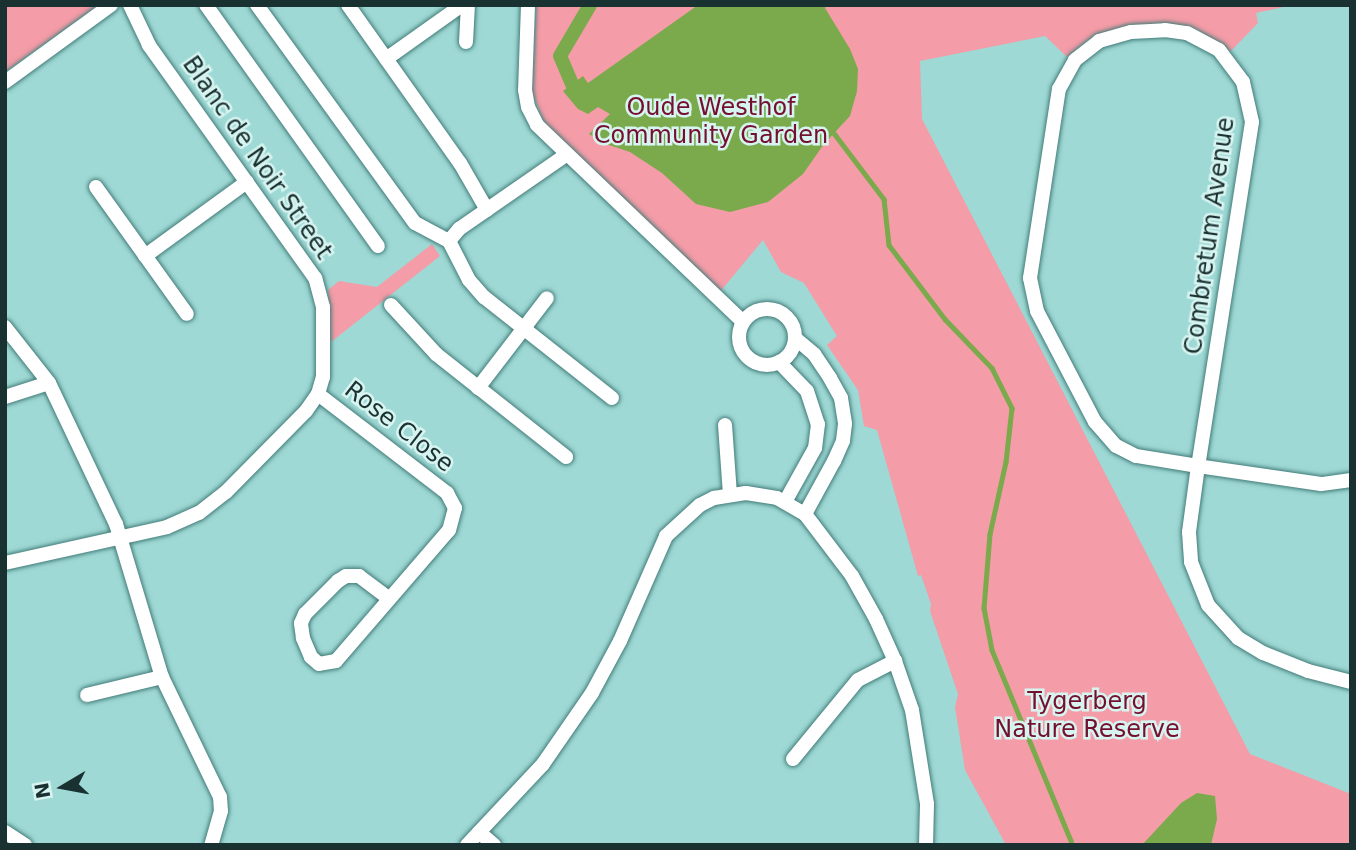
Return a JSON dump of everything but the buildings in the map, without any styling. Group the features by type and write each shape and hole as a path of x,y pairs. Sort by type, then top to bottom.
{"street":[{"path":"5,82 111,5"},
{"name":"Blanc de Noir Street","path":"130,5 149,45 319,287 324,368 318,394"},
{"path":"206,5 378,246"},
{"path":"257,5 415,223 449,241 477,290 612,398"},
{"path":"348,5 460,163 486,210"},
{"path":"386,59 463,5"},
{"path":"466,42 468,5"},
{"path":"528,5 526,99 537,125 721,304 743,322"},
{"name":"Combretum Avenue","path":"1198,466 1136,456 1107,439 1037,311 1031,290 1031,267 1059,89 1068,68 1082,53 1099,41 1120,34 1165,30 1187,33 1208,43 1237,70 1251,108 1252,122 1198,466 1189,547 1195,577 1212,611 1238,638 1263,653 1325,677 1351,682"},
{"path":"449,241 459,229 566,155"},
{"path":"145,256 247,182"},
{"path":"96,187 187,314"},
{"path":"478,388 547,298"},
{"path":"391,305 436,354 566,457"},
{"path":"795,338 790,352 779,362 765,365 747,355 740,343 743,322 757,310 775,310 790,320 795,338 814,354 841,398 845,424 843,441 805,514"},
{"path":"5,327 49,383 120,537 162,677 220,797 221,811 211,845"},
{"path":"779,362 807,391 818,424 815,448 785,502"},
{"path":"5,397 49,383"},
{"path":"5,563 178,523 209,507 306,411 318,394"},
{"name":"Rose Close","path":"318,394 447,493 455,508 450,530 388,598 336,661 319,664 311,657 303,638 301,623 305,614 338,581 346,576 359,576 388,598"},
{"path":"725,425 730,494"},
{"path":"1198,466 1321,484 1351,481"},
{"path":"467,845 543,764 592,693 620,642 666,536 700,505 730,494 762,495 785,502 805,514 852,576 895,662 912,710 922,755 927,804 926,845"},
{"path":"793,760 858,680 895,662"},
{"path":"87,695 162,677"},
{"path":"5,832 25,845"},
{"path":"479,832 494,845"}],"green space":[{"path":"5,5 98,5 5,72"},
{"name":"Tygerberg Nature Reserve","path":"536,5 1292,5 1256,13 1258,23 1231,51 1197,30 1160,23 1108,31 1088,40 1067,57 1045,36 920,61 922,119 1250,754 1351,794 1351,845 1006,845 965,770 955,707 958,694 930,611 931,604 921,575 918,576 877,430 864,426 858,390 827,345 837,336 804,283 781,272 763,240 719,293 544,123 532,92"},
{"path":"432,244 440,256 331,342 328,290 339,281 377,287"}],"shaded area":[{"path":"698,5 827,5 825,8 850,49 858,69 857,91 850,116 824,144 803,174 768,202 730,212 696,204 662,173 630,152 606,144 589,134 610,114 598,107 588,114 578,109 563,91 583,76 588,83"},
{"path":"1197,793 1215,796 1217,819 1211,845 1142,845 1181,803"}],"waterway":[{"path":"572,84 560,56 590,5"},
{"path":"834,133 884,199 889,245 945,319 992,368 1012,408 1006,462 990,534 984,608 992,650 1071,841"}],"park label":[{"name":"Oude Westhof Community Garden","path":"711,122"}]}
